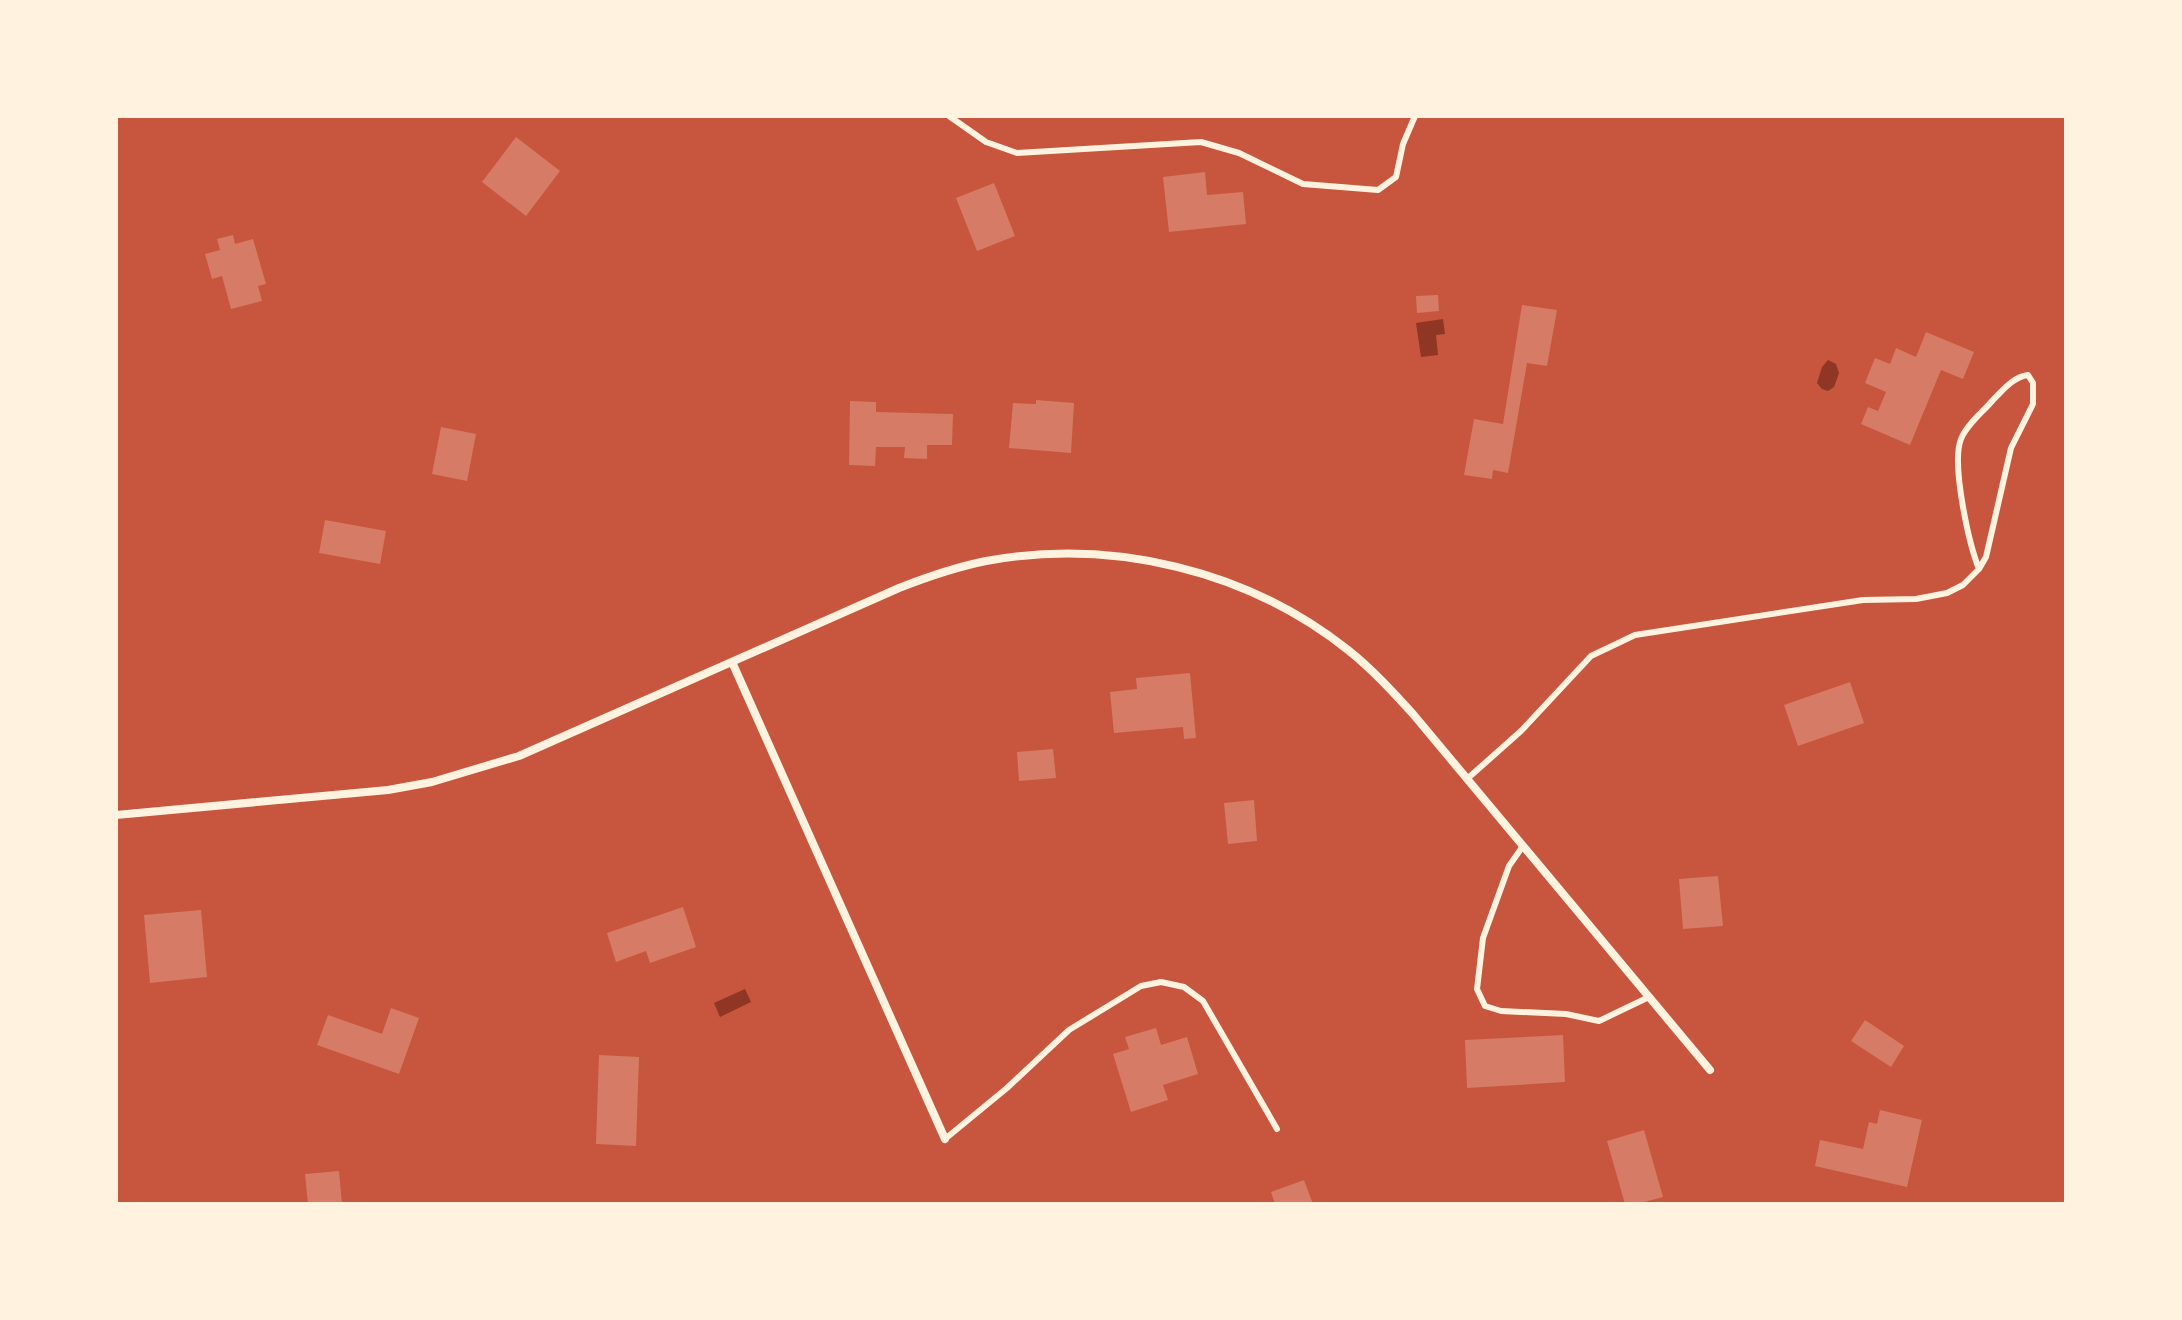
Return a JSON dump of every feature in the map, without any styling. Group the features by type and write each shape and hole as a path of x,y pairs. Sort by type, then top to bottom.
{"street":[{"path":"116,815 388,790 432,782 519,756 941,572 1030,555 1121,556 1166,564 1231,583 1312,624 1349,651 1382,681 1467,779 1710,1070"},
{"path":"732,662 945,1139"}],"lane":[{"path":"949,116 986,142 1017,153 1201,142 1239,153 1303,184 1378,190 1396,177 1403,144 1415,116"},
{"path":"1467,779 1521,731 1591,656 1635,635 1863,600 1916,599 1947,593 1963,585 1979,569 1986,557 2011,448 2033,404 2033,383 2028,375 2018,377 2003,390 1972,423 1961,440 1958,460 1961,487 1972,553 1979,569"},
{"path":"1523,846 1509,866 1483,938 1477,989 1485,1006 1501,1011 1566,1014 1599,1021 1649,997"},
{"path":"945,1139 1007,1088 1069,1030 1141,986 1161,982 1184,987 1203,1001 1277,1129"}],"shaded area":[{"path":"1443,319 1445,334 1436,335 1438,355 1421,357 1416,323"},
{"path":"1828,360 1836,364 1839,373 1834,387 1828,391 1817,383"},
{"path":"745,989 751,1002 720,1017 714,1003"}],"building":[{"path":"516,137 560,171 526,216 482,182"},
{"path":"1205,172 1207,195 1243,192 1246,224 1169,232 1163,177"},
{"path":"994,183 1015,236 977,251 956,198"},
{"path":"233,235 235,244 253,239 266,284 258,286 262,301 231,309 222,276 212,279 205,254 220,250 217,239"},
{"path":"1438,295 1439,311 1417,313 1416,296"},
{"path":"1522,305 1557,310 1547,366 1527,363 1508,473 1493,470 1492,479 1464,475 1474,419 1503,424"},
{"path":"1926,332 1974,352 1963,379 1941,370 1910,445 1861,424 1868,407 1878,411 1886,392 1865,383 1875,358 1890,364 1896,348 1916,357"},
{"path":"1036,400 1074,403 1071,453 1009,448 1013,403 1036,404"},
{"path":"850,401 876,402 876,412 953,414 952,445 927,445 927,459 904,458 905,447 876,447 875,466 849,465"},
{"path":"441,427 476,434 467,481 432,474"},
{"path":"325,520 386,531 380,564 319,553"},
{"path":"1190,673 1196,738 1184,739 1183,727 1114,733 1110,692 1137,689 1136,678"},
{"path":"1850,682 1864,723 1798,746 1784,705"},
{"path":"1053,749 1056,778 1019,781 1017,752"},
{"path":"1254,800 1257,841 1228,844 1224,803"},
{"path":"1718,876 1723,926 1683,929 1679,879"},
{"path":"683,907 696,947 650,963 646,951 616,962 607,933"},
{"path":"201,910 207,977 150,983 144,915"},
{"path":"391,1008 419,1018 399,1074 317,1045 328,1015 382,1034"},
{"path":"1865,1020 1904,1046 1891,1067 1851,1041"},
{"path":"1156,1028 1161,1045 1187,1037 1198,1074 1163,1085 1168,1100 1131,1112 1113,1054 1129,1049 1125,1037"},
{"path":"1563,1035 1565,1082 1467,1088 1465,1040"},
{"path":"599,1055 639,1057 636,1146 596,1144"},
{"path":"1880,1110 1922,1120 1907,1187 1815,1166 1820,1140 1863,1149 1869,1122 1877,1124"},
{"path":"1644,1130 1663,1197 1625,1204 1607,1141"},
{"path":"339,1171 342,1204 308,1204 305,1174"},
{"path":"1304,1180 1313,1204 1275,1204 1271,1192"}]}
